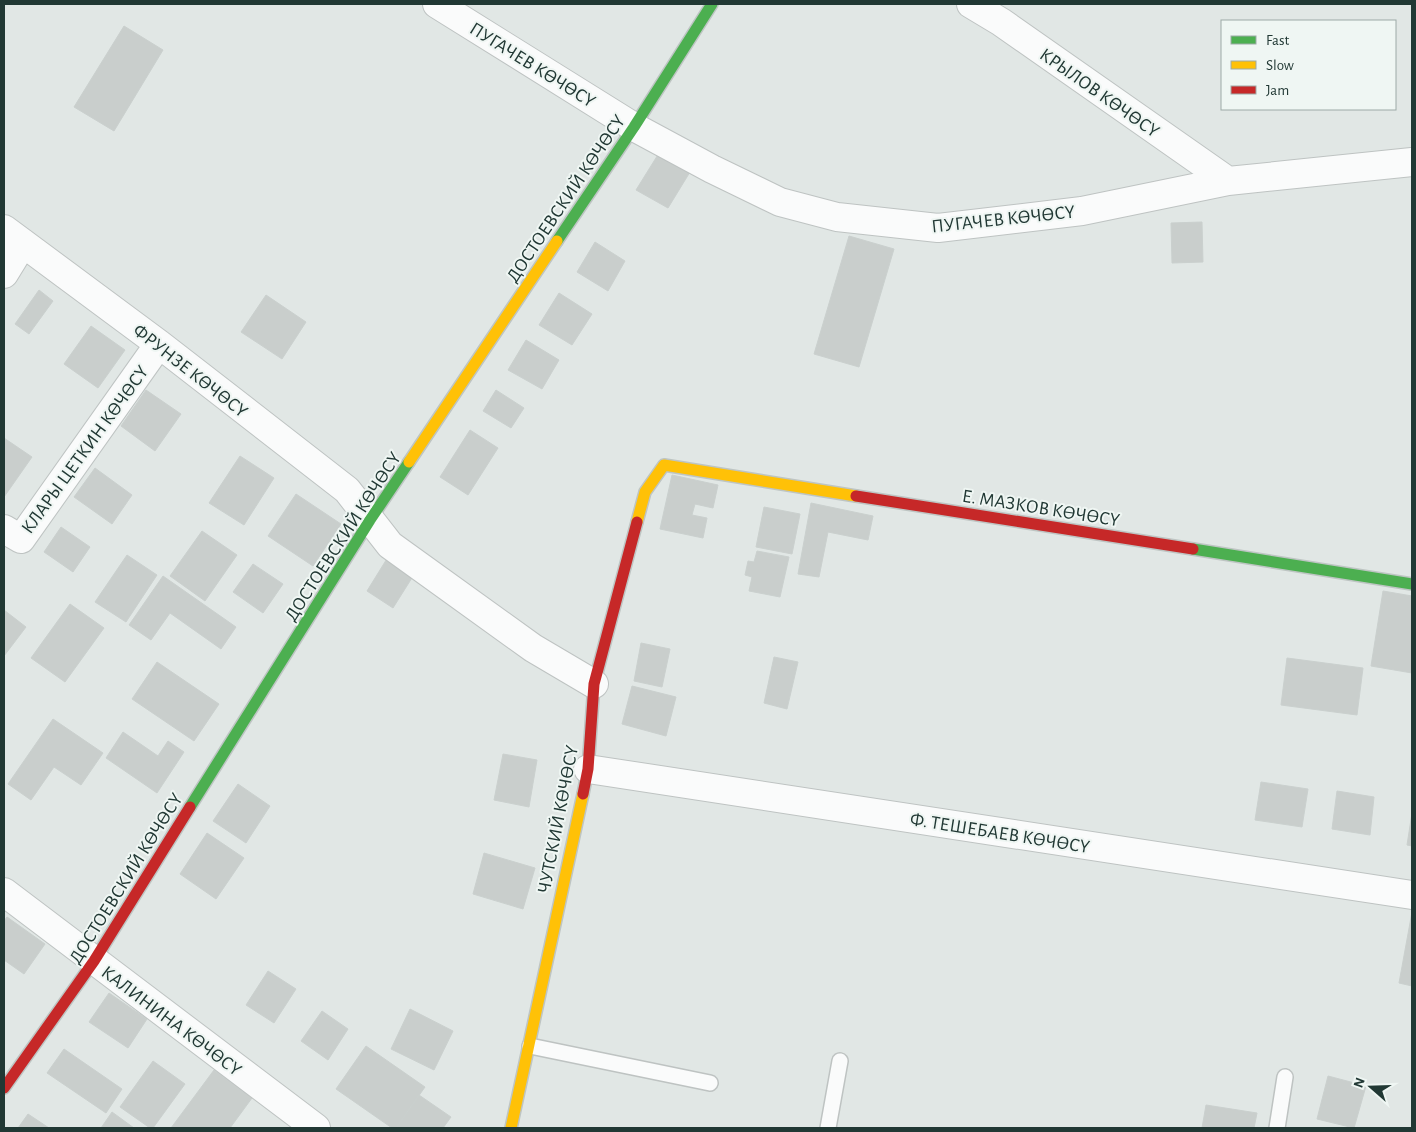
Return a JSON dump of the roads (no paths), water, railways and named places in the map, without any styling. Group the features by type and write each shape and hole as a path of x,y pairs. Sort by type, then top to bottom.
{"street":[{"name":"ПУГАЧЕВ КӨЧӨСҮ","path":"436,4 634,126 780,202 837,218 938,228 1082,211 1228,181 1412,162"},
{"name":"ДОСТОЕВСКИЙ КӨЧӨСҮ","path":"4,1088 94,961 370,520 634,126 712,4"},
{"name":"КРЫЛОВ КӨЧӨСҮ","path":"971,4 1007,13 1228,181"},
{"name":"ФРУНЗЕ КӨЧӨСҮ","path":"14,236 159,344 346,490 390,545 533,648 594,684"},
{"path":"4,274 14,236"},
{"name":"КЛАРЫ ЦЕТКИН КӨЧӨСҮ","path":"4,529 20,539 159,344"},
{"name":"Е. МАЗКОВ КӨЧӨСҮ","path":"664,465 1412,584"},
{"name":"ЧУТСКИЙ КӨЧӨСҮ","path":"512,1128 588,769 594,684 644,492 664,465"},
{"name":"Ф. ТЕШЕБАЕВ КӨЧӨСҮ","path":"588,769 1412,895"},
{"name":"КАЛИНИНА КӨЧӨСҮ","path":"4,892 316,1128"}],"lane":[{"path":"530,1046 710,1083"},
{"path":"828,1128 840,1061"},
{"path":"1277,1128 1285,1077"}]}
